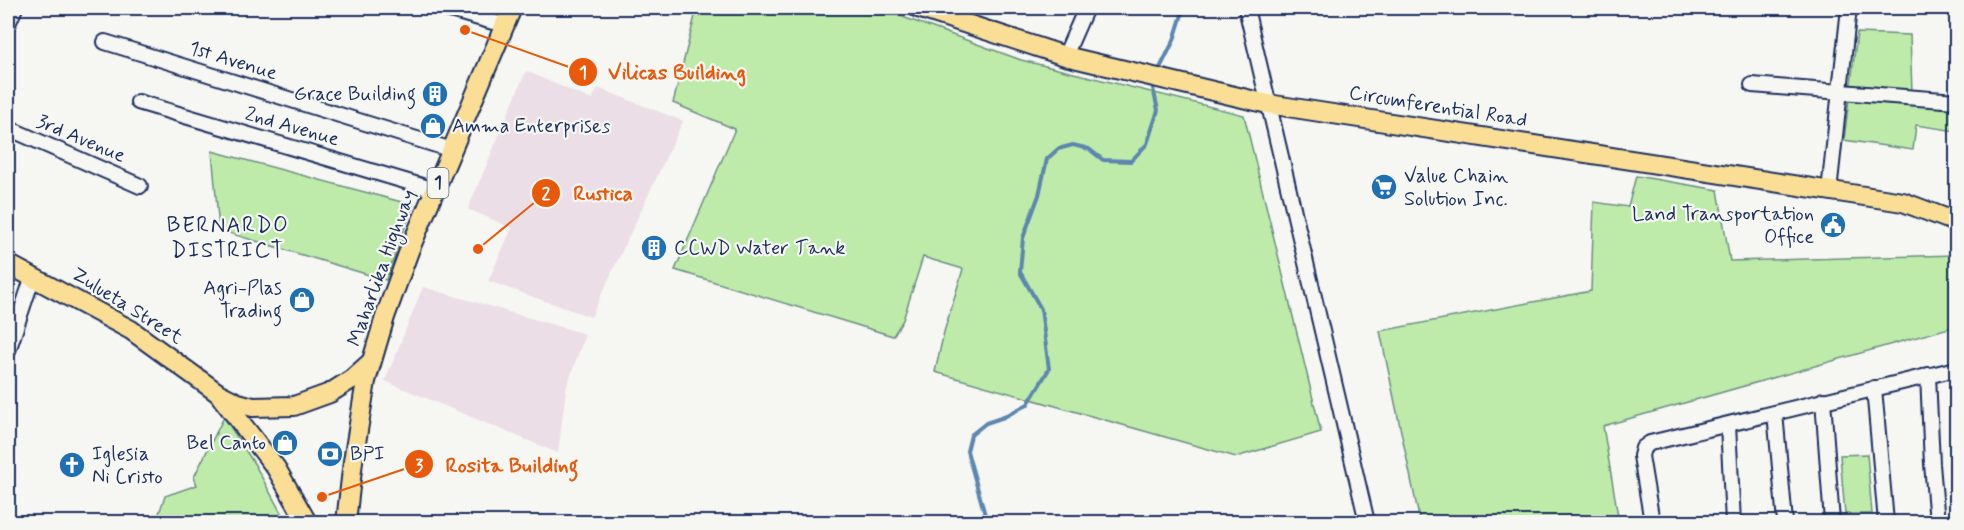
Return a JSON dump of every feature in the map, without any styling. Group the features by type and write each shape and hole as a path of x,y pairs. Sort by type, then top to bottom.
{"main road":[{"name":"Maharlika Highway","path":"346,522 353,461 371,362 409,251 512,8"},
{"name":"Circumferential Road","path":"918,8 1065,56 1268,104 1903,202 1956,222"},
{"name":"Zulueta Street","path":"8,264 131,330 218,393 238,403 253,407 294,406 330,393 352,379 371,362"},
{"name":"Zulueta Street","path":"218,393 276,468 307,522"}],"street":[{"path":"8,24 15,8"},
{"path":"443,8 504,25"},
{"path":"1065,56 1086,8"},
{"path":"1246,8 1367,522"},
{"path":"1828,191 1849,8"},
{"name":"1st Avenue","path":"105,42 452,150"},
{"path":"1752,85 1956,101"},
{"name":"2nd Avenue","path":"138,102 435,190"},
{"name":"3rd Avenue","path":"8,128 140,186"},
{"path":"8,351 33,276"},
{"path":"1652,522 1641,456 1643,448 1650,443 1956,369"},
{"path":"1928,375 1937,522"},
{"path":"1874,388 1886,522"},
{"path":"1823,400 1832,522"},
{"path":"1774,413 1785,522"},
{"path":"1728,425 1733,522"}],"shaded area":[{"path":"526,71 592,100 598,88 683,121 591,317 488,281 512,228 468,209"},
{"path":"423,287 585,334 566,389 558,453 385,381"}],"green space":[{"path":"697,8 878,8 1021,60 1244,115 1321,432 1236,457 935,372 944,332 963,269 923,257 903,320 893,336 675,270 735,129 673,103"},
{"path":"1857,33 1910,35 1912,93 1956,97 1956,131 1916,125 1913,150 1844,140"},
{"path":"212,151 413,205 386,280 219,230"},
{"path":"1636,176 1718,190 1730,261 1956,255 1956,326 1603,426 1619,522 1420,522 1380,331 1591,291 1594,202 1628,207"},
{"path":"224,417 255,465 286,522 156,522 165,496 197,485 194,477"},
{"path":"1867,454 1872,514 1845,514 1840,455"}],"waterway":[{"path":"1158,72 1174,40 1184,8"},
{"path":"987,522 967,451 971,435 986,423 1004,417 1028,404 1049,369 1041,309 1020,272 1023,238 1039,195 1047,159 1058,149 1073,145 1089,149 1103,160 1131,161 1147,144 1158,110 1152,84"}],"place":[{"name":"Vilicas Building","path":"465,30"},
{"name":"Grace Building","path":"435,94"},
{"name":"Amma Enterprises","path":"433,126"},
{"name":"Value Chain Solution Inc.","path":"1384,187"},
{"name":"Land Transportation Office","path":"1833,225"},
{"name":"CCWD Water Tank","path":"654,248"},
{"name":"Rustica","path":"478,249"},
{"name":"Agri-Plas Trading","path":"302,300"},
{"name":"Bel Canto","path":"285,443"},
{"name":"BPI","path":"330,454"},
{"name":"Iglesia Ni Cristo","path":"72,465"},
{"name":"Rosita Building","path":"322,497"}],"district":[{"name":"BERNARDO DISTRICT","path":"228,238"}]}
